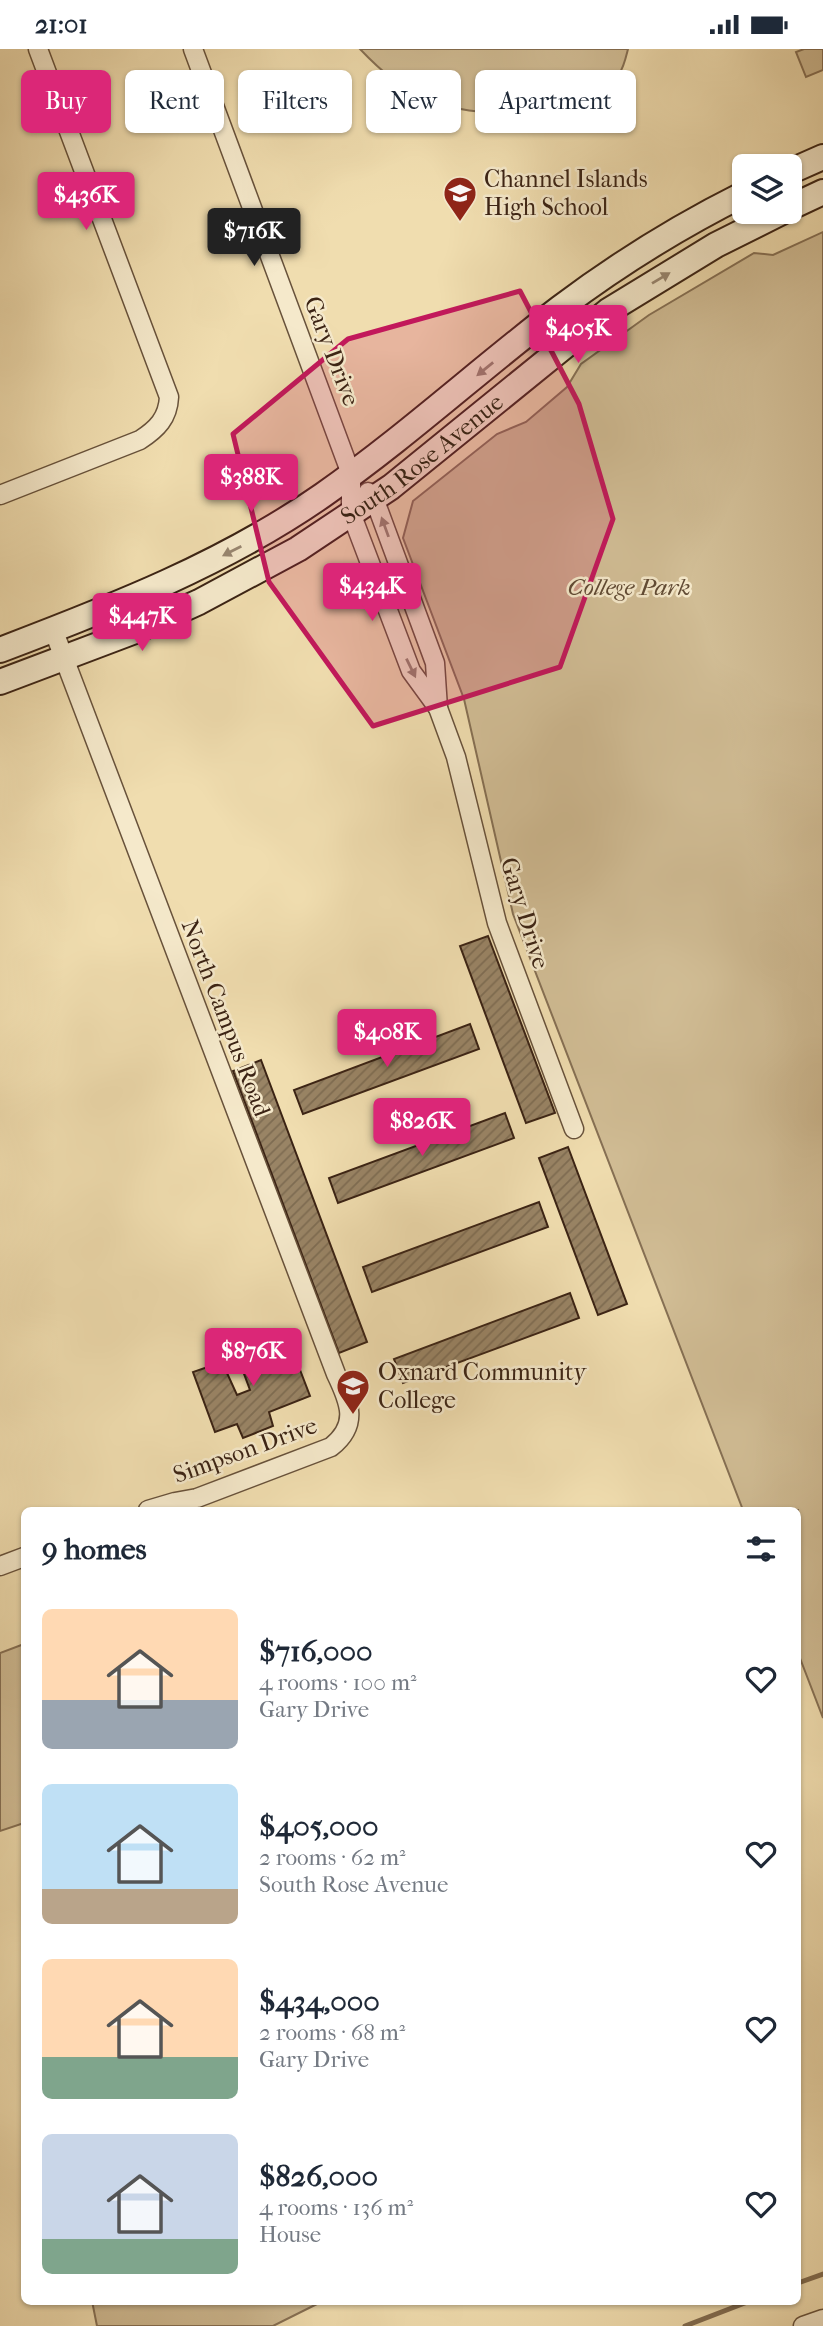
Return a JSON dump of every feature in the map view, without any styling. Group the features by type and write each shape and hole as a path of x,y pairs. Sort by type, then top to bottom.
{"main road":[{"path":"802,166 823,157"},
{"path":"802,202 823,192"},
{"name":"South Rose Avenue","path":"0,650 117,605 247,544 383,452 560,308 647,249 732,201"},
{"name":"South Rose Avenue","path":"0,682 135,631 199,602 298,549 374,498 608,311 716,245 758,224"}],"street":[{"path":"0,495 140,440 163,420 169,409 169,397 38,49"},
{"name":"Gary Drive","path":"193,49 351,474 351,513 411,671 438,708 456,757 497,923 574,1129"},
{"name":"Gary Drive","path":"351,474 374,498 435,663 438,708"},
{"name":"North Campus Road","path":"53,629 253,1158 336,1374 348,1398 349,1425"},
{"name":"Simpson Drive","path":"158,1507 197,1499 331,1447 342,1439 349,1425"},
{"path":"0,1566 21,1558"},
{"path":"803,2326 823,2319"}],"highlighted area":[{"path":"520,291 579,404 613,519 560,667 373,726 269,582 233,434 348,339"}],"green space":[{"path":"360,49 628,49 621,70 475,70 475,111 461,108 461,70 382,70"},
{"path":"823,49 823,70 806,77 796,52"},
{"name":"College Park","path":"823,232 823,1718 801,1661 801,1507 742,1507 513,914 464,699 403,538 413,501 497,434 526,422 567,387 581,364 649,315 754,253 773,255"},
{"path":"21,1645 21,1824 0,1831 0,1653"},
{"path":"93,2305 315,2305 273,2326 97,2326"}],"building":[{"path":"488,936 555,1113 526,1123 460,946"},
{"path":"470,1024 479,1049 303,1114 294,1090"},
{"path":"261,1060 367,1342 339,1353 233,1071"},
{"path":"505,1113 514,1138 338,1203 329,1178"},
{"path":"568,1147 627,1304 598,1315 539,1158"},
{"path":"539,1202 548,1227 372,1292 363,1267"},
{"path":"570,1293 579,1318 403,1383 394,1359"},
{"path":"287,1336 310,1396 269,1412 273,1426 243,1438 237,1424 215,1432 193,1372 222,1362 237,1395 250,1390 237,1355"}],"waterway":[{"path":"801,2282 823,2274"},
{"path":"685,2326 740,2305"}],"place":[{"name":"Channel Islands High School","path":"460,223"},
{"name":"Oxnard Community College","path":"353,1416"}]}
